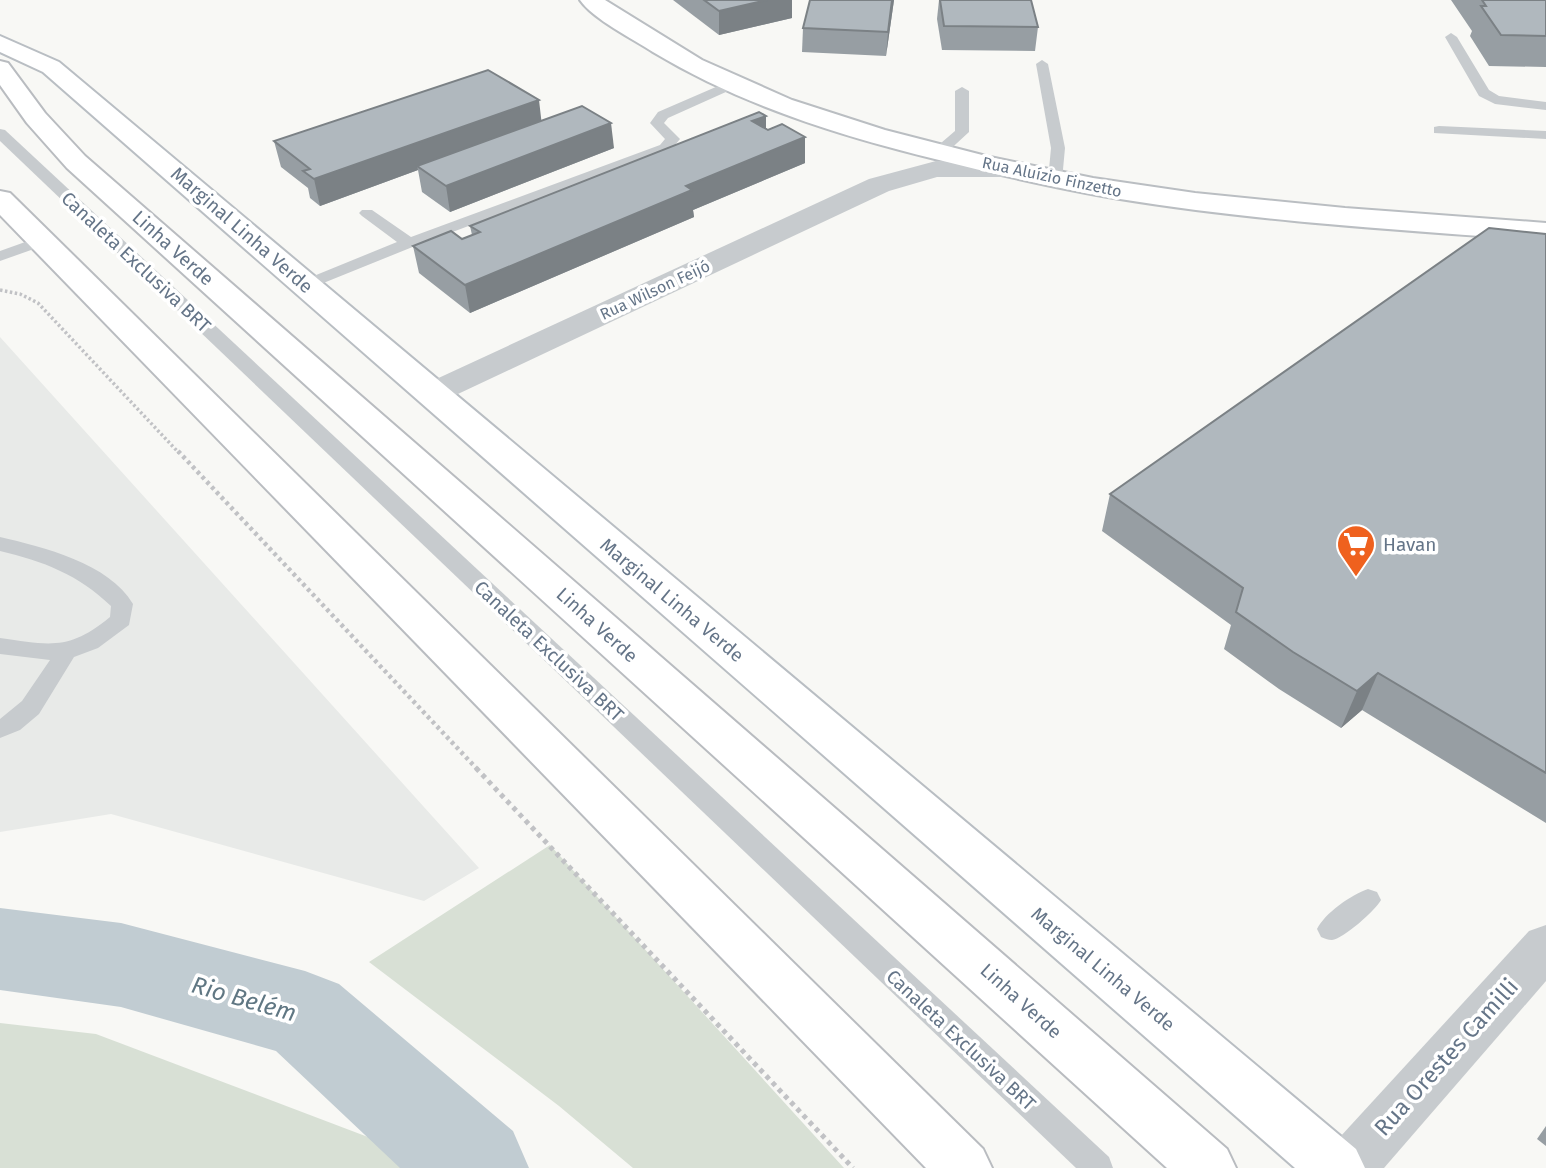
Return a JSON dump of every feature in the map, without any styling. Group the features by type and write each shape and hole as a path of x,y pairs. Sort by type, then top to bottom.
{"main road":[{"name":"Rua Aluízio Finzetto","path":"592,0 636,32 732,83 776,102 887,139 1006,169 1055,180 1225,205 1546,232"},
{"name":"Marginal Linha Verde","path":"0,43 51,67 1337,1168"},
{"name":"Linha Verde","path":"0,68 36,118 76,162 1208,1168"},
{"path":"0,199 964,1168"}],"street":[{"path":"879,185 894,159 887,139"},
{"name":"Rua Wilson Feijó","path":"431,394 879,185 936,169 1006,169"},
{"name":"Rua Orestes Camilli","path":"1348,1168 1546,946"}],"lane":[{"path":"1451,37 1484,93 1495,100 1546,106"},
{"path":"1042,64 1058,148 1055,180"},
{"path":"305,285 409,243 665,148 673,139 657,123 663,115 732,83"},
{"path":"939,152 962,132 962,92"},
{"path":"1439,130 1546,135"},
{"name":"Canaleta Exclusiva BRT","path":"0,133 1098,1168"},
{"path":"367,213 409,243"},
{"path":"0,256 42,241"},
{"path":"0,544 69,562 109,590 122,604 121,620 100,639 65,653 0,646"},
{"path":"0,729 14,724 34,703 65,653"},
{"path":"1331,929 1368,900"}],"path":[{"path":"0,290 20,294 38,303 853,1168"}],"shaded area":[{"path":"0,337 479,868 424,901 111,814 0,832"},
{"path":"550,845 844,1168 633,1168 559,1106 369,962"},
{"path":"0,1023 96,1034 389,1145 415,1168 0,1168"}],"building":[{"path":"704,0 767,0 719,11"},
{"path":"810,0 892,0 888,32 803,28"},
{"path":"940,0 1031,0 1038,27 944,26"},
{"path":"1482,0 1546,0 1546,36 1501,35 1481,6 1486,6"},
{"path":"488,70 539,100 314,179 303,171 310,169 274,141"},
{"path":"582,106 611,123 446,186 417,166"},
{"path":"759,112 766,116 752,121 768,130 782,124 805,137 686,186 692,190 465,285 413,246 451,231 462,239 480,232 470,226"},
{"name":"Havan","path":"1489,228 1546,234 1546,773 1378,673 1357,691 1293,652 1236,612 1243,588 1110,494"}],"waterway":[{"name":"Rio Belém","path":"0,949 121,965 305,1015 476,1168"}],"place":[{"name":"Havan","path":"1356,578"}]}
